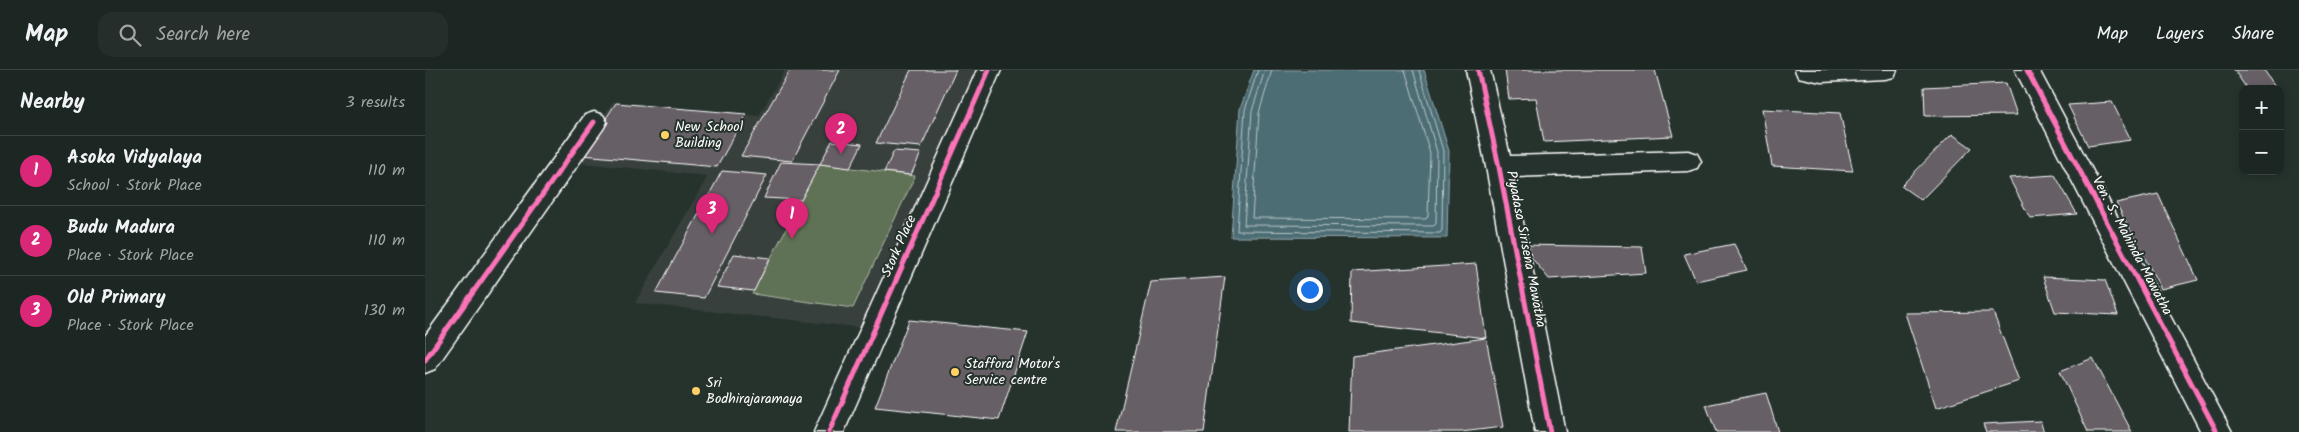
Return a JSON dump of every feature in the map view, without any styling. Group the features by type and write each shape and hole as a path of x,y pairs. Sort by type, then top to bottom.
{"street":[{"name":"Stork Place","path":"829,432 989,70"},
{"name":"Piyadasa Sirisena Mawatha","path":"1477,70 1499,167 1550,432"},
{"path":"1807,70 1821,73 1885,70"},
{"name":"Ven. S. Mahinda Mawatha","path":"2027,70 2217,432"},
{"path":"425,360 594,122"},
{"path":"1499,167 1688,161"}],"shaded area":[{"path":"785,70 984,70 875,329 635,303 708,176 573,162 613,102 759,116"}],"green space":[{"path":"820,164 915,176 853,308 752,294"}],"water":[{"path":"1254,70 1424,70 1449,151 1447,238 1231,237 1240,109"}],"building":[{"path":"790,70 840,70 792,161 741,156"},
{"path":"911,70 956,70 921,147 876,143"},
{"path":"1505,70 1655,70 1673,136 1544,142 1536,98 1509,99"},
{"path":"2234,70 2264,70 2274,85 2244,85"},
{"path":"2006,83 2017,115 1925,116 1924,87"},
{"path":"2112,102 2131,140 2088,146 2068,105"},
{"name":"New School Building","path":"616,103 746,114 717,167 582,155"},
{"path":"1762,109 1840,113 1853,171 1772,166"},
{"path":"1952,134 1972,148 1921,200 1901,186"},
{"path":"832,141 862,144 850,168 820,164"},
{"path":"894,151 921,153 911,175 884,172"},
{"path":"781,162 820,164 801,200 764,198"},
{"path":"722,171 767,175 704,298 656,293"},
{"path":"2055,175 2077,214 2030,218 2009,178"},
{"path":"2158,194 2198,280 2161,289 2116,203"},
{"path":"1734,244 1747,270 1696,281 1684,254"},
{"path":"1521,245 1642,247 1646,273 1549,279"},
{"path":"734,254 770,258 754,291 717,287"},
{"path":"1476,264 1486,338 1351,323 1352,272"},
{"path":"1225,277 1204,432 1116,432 1151,282"},
{"path":"2043,277 2105,280 2118,315 2055,312"},
{"path":"1993,312 2019,381 1936,408 1905,313"},
{"path":"909,320 1028,332 999,420 875,407"},
{"path":"1486,338 1503,427 1461,432 1349,432 1352,356"},
{"path":"2093,358 2132,432 2088,432 2060,371"},
{"path":"1766,393 1778,432 1716,432 1706,405"},
{"path":"2040,421 2044,432 1986,432 1983,424"}],"cycle path":[{"path":"829,432 989,70"},
{"path":"1478,70 1499,167 1550,432"},
{"path":"2027,70 2217,432"},
{"path":"425,360 594,122"}],"place":[{"name":"New School Building","path":"665,135"},
{"name":"Budu Madura","path":"841,154"},
{"name":"Old Primary","path":"712,234"},
{"name":"Asoka Vidyalaya","path":"792,239"},
{"name":"Stafford Motor's Service centre","path":"955,372"},
{"name":"Sri Bodhirajaramaya","path":"696,391"}]}
